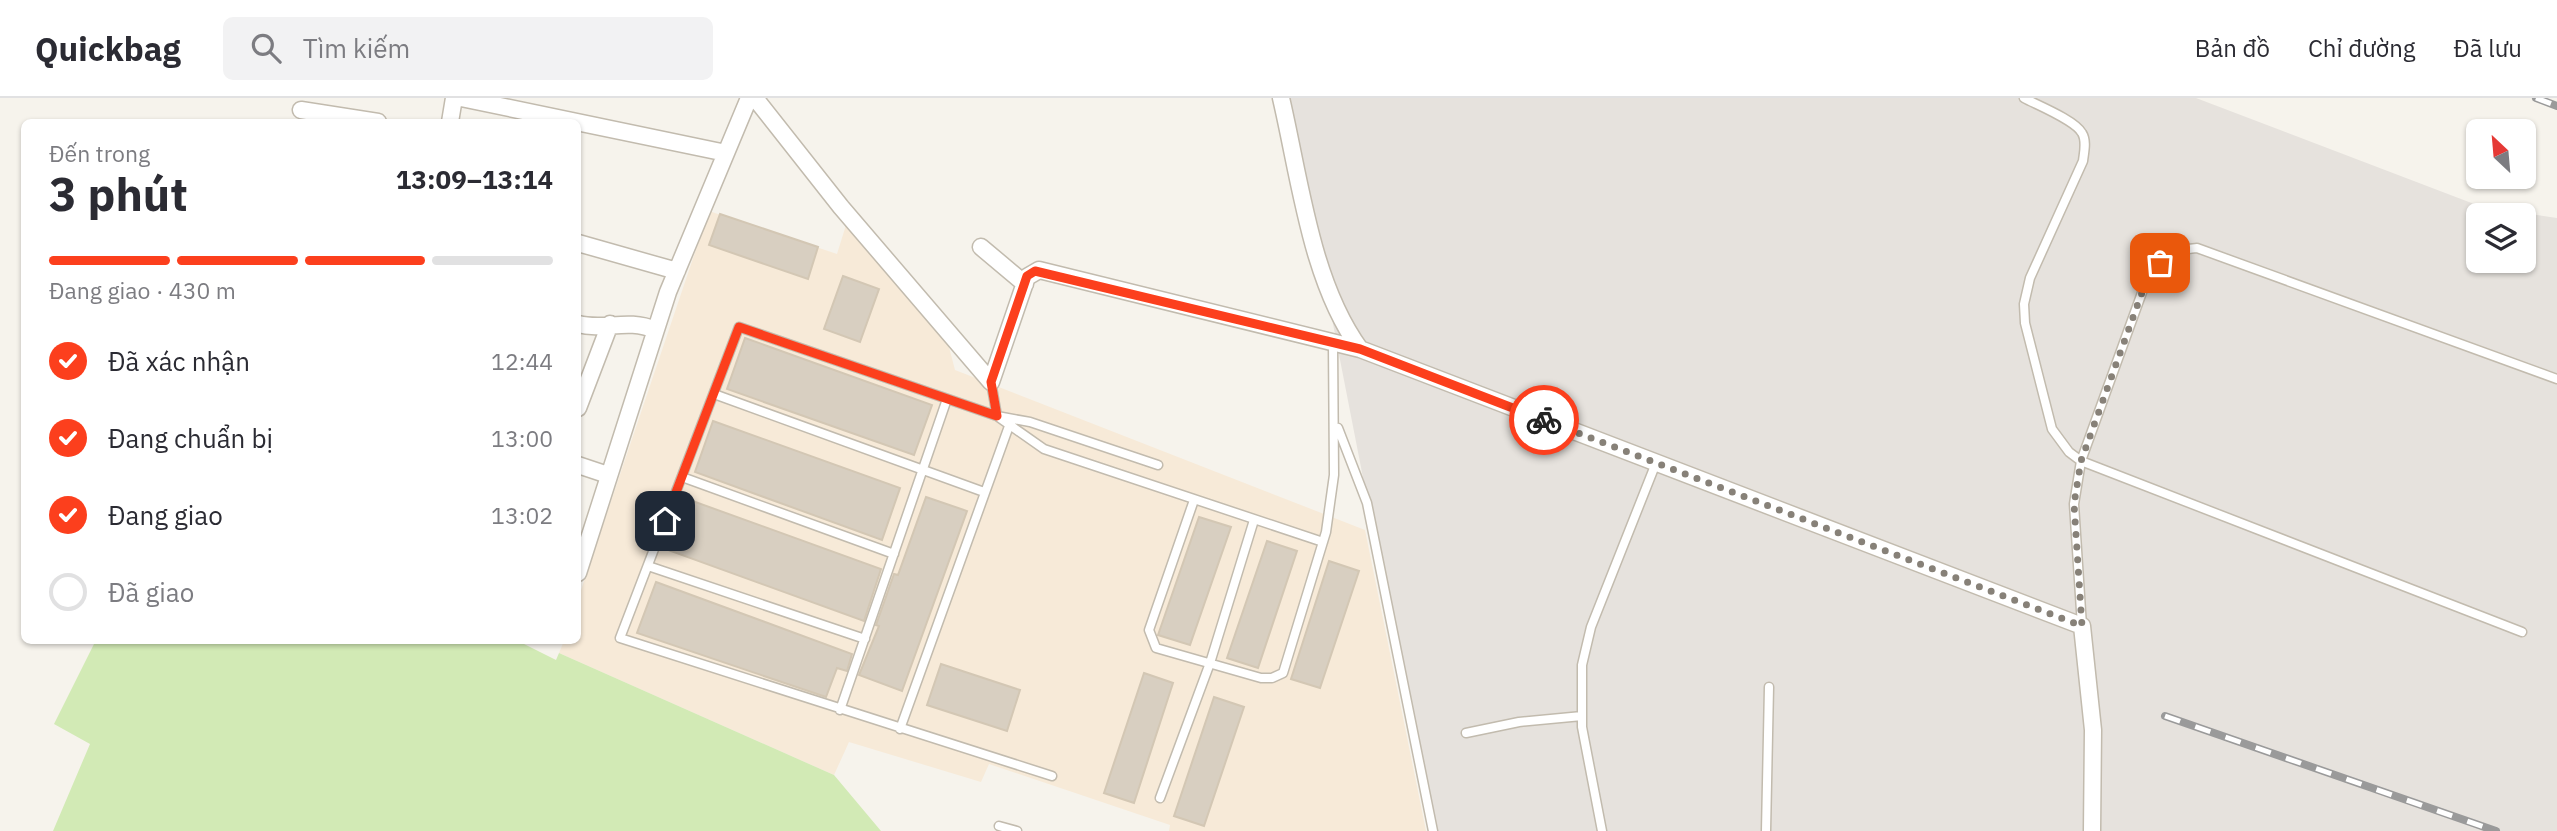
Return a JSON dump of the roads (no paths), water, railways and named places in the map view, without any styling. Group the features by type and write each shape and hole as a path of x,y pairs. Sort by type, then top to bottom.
{"street":[{"path":"450,119 454,98"},
{"path":"461,98 562,119"},
{"path":"581,563 655,330 749,98"},
{"path":"755,98 841,207 991,382"},
{"path":"1281,98 1326,288 1340,322 1360,349"},
{"path":"300,110 358,119"},
{"path":"581,123 726,153"},
{"path":"581,244 677,271"},
{"path":"981,247 1024,284"},
{"path":"991,382 1024,284 1030,273 1039,270 1360,349 2082,626 2093,730 2092,831"},
{"path":"581,325 588,327 629,323 655,330"},
{"path":"581,400 610,324"},
{"path":"581,466 608,475"}],"lane":[{"path":"2024,98 2074,124 2082,133 2085,144 2083,161 2030,278 2024,304 2025,323 2052,429 2068,452 2081,461 2522,632"},
{"path":"2082,626 2074,504 2081,461 2144,287 2160,263 2189,248 2197,248 2557,379"},
{"path":"1052,776 620,638 739,327 997,416 1030,422 1158,465"},
{"path":"1194,500 1149,630 1156,648 1261,678 1272,678 1283,673 1323,542 1334,475 1333,344"},
{"path":"991,382 997,416 1045,449 1323,542"},
{"path":"714,394 984,492"},
{"path":"840,710 947,399"},
{"path":"1335,422 1367,503 1433,831"},
{"path":"900,729 1009,426"},
{"path":"1602,831 1582,716 1582,665 1591,627 1656,463"},
{"path":"682,477 894,554"},
{"path":"1160,798 1210,663 1254,520"},
{"path":"648,565 865,639"},
{"path":"1766,831 1769,687"},
{"path":"1466,733 1519,722 1582,716"},
{"path":"999,826 1017,831"}],"railway":[{"path":"2536,98 2557,106"},
{"path":"2165,716 2496,831"}]}
